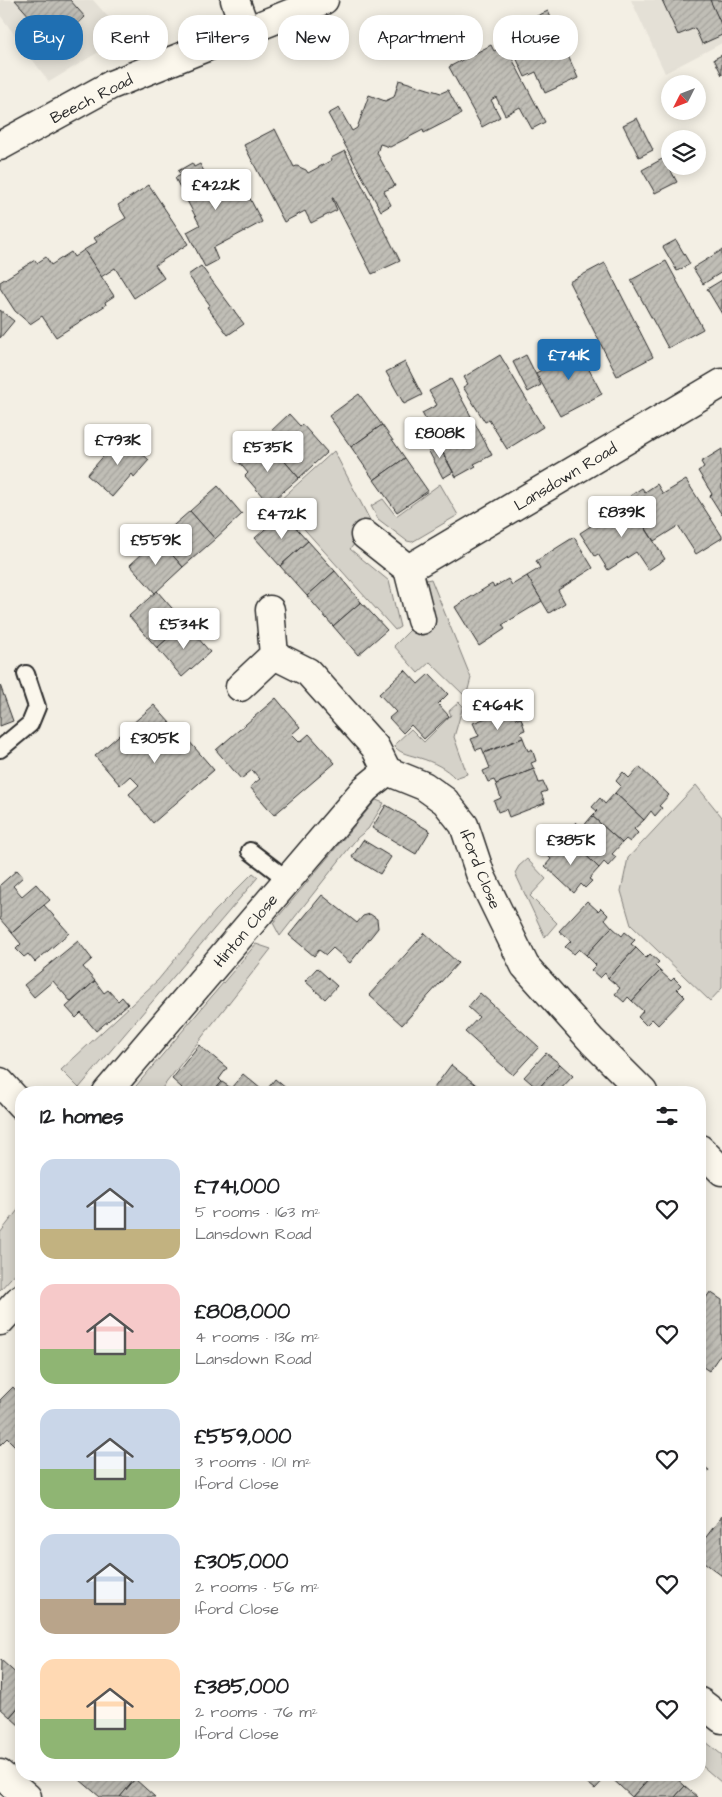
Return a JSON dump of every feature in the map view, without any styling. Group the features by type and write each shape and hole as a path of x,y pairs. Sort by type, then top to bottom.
{"street":[{"path":"235,0 240,15"},
{"name":"Beech Road","path":"268,22 324,0"},
{"name":"Beech Road","path":"0,146 112,85 178,58"},
{"name":"Lansdown Road","path":"408,569 722,382"},
{"path":"366,535 408,569 421,620"},
{"path":"270,610 274,655"},
{"path":"240,687 274,655"},
{"path":"274,655 308,672 375,747 387,771"},
{"name":"Hinton Close","path":"112,1086 366,788 387,771"},
{"name":"Iford Close","path":"387,771 424,786 445,802 464,825 481,876 525,966 592,1041 637,1086"},
{"path":"0,1082 15,1098"},
{"path":"706,1155 722,1171"},
{"path":"0,1321 15,1305"},
{"path":"706,1707 722,1719"},
{"path":"0,1774 27,1797"}],"lane":[{"path":"0,749 30,724 37,707 26,674"},
{"path":"250,851 288,880"}],"shaded area":[{"path":"0,0 93,0 106,15 93,15 93,55 49,82 33,60 83,60 83,15 15,15 15,36 0,15"},
{"path":"631,0 722,0 722,43 665,73"},
{"path":"334,451 372,524 350,549 389,581 400,627 395,630 279,501"},
{"path":"440,484 458,515 412,542 407,541 378,519 371,506 383,499 396,516"},
{"path":"431,579 471,678 466,697 430,662 418,673 394,646 410,630 410,625 435,617 426,580"},
{"path":"459,702 463,706 454,737 467,774 455,778 439,766 403,753 395,747 396,743 411,729 424,742 451,715 449,711"},
{"path":"696,785 722,817 722,988 710,1001 631,925 621,891 628,858"},
{"path":"376,800 384,803 368,829 357,838 280,936 273,923"},
{"path":"527,859 546,879 530,896 557,923 545,937 515,873 519,866"},
{"path":"253,873 258,877 81,1086 77,1086 61,1070 158,980 215,911"},
{"path":"256,944 271,949 164,1086 136,1086"},
{"path":"15,1214 15,1274 0,1290 0,1233"},
{"path":"706,1742 722,1755 722,1783 706,1769"}],"building":[{"path":"15,0 70,0 85,17 83,19 83,15 28,15"},
{"path":"662,0 711,0 722,26 722,35 702,44 695,28 678,35"},
{"path":"710,0 722,0 722,26"},
{"path":"548,11 550,15 539,15"},
{"path":"491,45 493,60 513,60 545,122 532,129 520,107 505,115 496,97 491,100 500,117 482,127 449,67 462,60 483,60 483,49"},
{"path":"722,55 722,75 714,59"},
{"path":"517,60 570,60 578,78 545,93 536,72 525,77"},
{"path":"399,80 441,93 448,90 461,114 424,133 423,130 390,147 380,144 377,153 395,186 384,191 391,205 381,211 328,114 339,108 352,131 357,128 369,95 385,101 394,97"},
{"path":"637,118 653,150 639,157 623,125"},
{"path":"275,129 294,167 297,166 308,173 345,151 400,261 372,274 333,198 337,210 311,223 305,211 284,222 244,145"},
{"path":"661,160 661,175 673,175 677,182 655,193 642,170"},
{"path":"192,163 194,167 200,164 215,192 240,179 262,222 213,248 218,260 205,267 187,232 200,225 175,178 181,175 178,171"},
{"path":"149,185 188,244 155,265 164,278 134,298 115,268 101,277 84,250 97,242 94,238 126,218 118,205"},
{"path":"676,240 690,264 677,271 663,247"},
{"path":"84,250 114,296 105,302 106,305 56,337 42,316 30,324 15,311 0,288 0,282 35,260 37,263 46,257 51,265 71,252 74,257"},
{"path":"722,250 722,272 703,284 693,268"},
{"path":"666,261 703,329 668,348 631,280"},
{"path":"605,263 653,357 617,376 569,282"},
{"path":"201,266 244,324 228,335 207,307 210,305 188,275"},
{"path":"722,280 722,314 707,289"},
{"path":"0,310 14,321 0,338"},
{"path":"564,346 568,352 577,347 602,394 560,416 536,373 555,363 550,353"},
{"path":"500,355 543,427 507,449 489,420 485,422 463,387 468,384 464,377"},
{"path":"526,355 541,385 528,392 513,362"},
{"path":"405,362 422,395 404,404 386,372"},
{"path":"451,379 492,455 474,464 476,466 456,477 422,413 437,405 429,391"},
{"path":"359,394 382,425 351,447 329,416"},
{"path":"289,414 300,426 302,424 327,452 299,478 274,449 281,443 270,432"},
{"path":"382,425 405,458 374,480 351,447"},
{"path":"122,435 149,460 134,477 132,474 112,497 87,475"},
{"path":"436,441 453,472 443,478 426,446"},
{"path":"257,445 266,456 274,449 299,478 269,504 245,476 248,473 238,461"},
{"path":"722,449 722,515 698,471 704,467 701,462"},
{"path":"405,458 428,491 397,512 374,480"},
{"path":"686,480 722,536 722,538 696,554 678,526 654,541 628,501 632,499 630,496 642,488 645,492 657,484 663,494"},
{"path":"218,486 242,514 215,539 190,511"},
{"path":"621,500 624,504 628,501 665,559 648,570 636,552 608,570 598,554 595,556 580,533 612,512 609,508"},
{"path":"190,511 215,539 183,567 158,539"},
{"path":"283,513 308,541 280,566 255,538"},
{"path":"574,537 593,568 558,590 565,603 549,613 527,576 540,568 536,561"},
{"path":"158,539 183,567 155,593 130,565"},
{"path":"308,541 335,571 307,596 280,566"},
{"path":"335,571 361,602 333,626 307,596"},
{"path":"527,576 542,601 502,625 505,629 479,646 455,607 492,584 494,587 508,579 512,585"},
{"path":"157,591 185,623 157,648 129,616"},
{"path":"361,602 387,630 358,655 333,626"},
{"path":"185,623 210,652 182,677 157,648"},
{"path":"405,670 418,684 429,674 448,694 438,704 449,716 424,739 411,725 403,733 389,718 396,712 379,694"},
{"path":"0,685 13,721 0,726"},
{"path":"276,698 300,727 292,734 300,742 309,734 335,763 274,815 250,787 260,779 252,770 241,779 216,750"},
{"path":"154,705 179,733 171,740 178,748 188,740 214,770 153,823 129,794 139,785 130,776 120,785 95,756"},
{"path":"512,708 517,719 521,718 525,730 520,732 523,738 484,753 482,748 476,750 471,739 479,736 473,723"},
{"path":"523,738 528,751 532,749 536,761 531,763 534,769 496,784 494,780 488,782 483,771 490,768 484,753"},
{"path":"639,767 669,795 659,806 662,808 655,816 651,811 644,820 615,793 621,786 616,781 623,772 629,778"},
{"path":"534,769 539,783 543,782 547,791 541,793 545,803 509,817 506,809 498,812 494,801 501,798 496,784"},
{"path":"615,793 644,820 634,829 638,833 630,842 626,839 622,843 592,816 597,811 592,807 600,798 605,804"},
{"path":"386,805 430,831 416,854 372,828"},
{"path":"592,816 622,843 612,854 616,857 608,866 604,862 599,868 569,839 573,836 568,831 576,822 582,828"},
{"path":"569,839 599,868 589,879 592,881 585,888 581,884 574,893 545,866 551,859 546,854 554,845 559,851"},
{"path":"363,840 391,857 380,874 352,857"},
{"path":"17,870 23,877 13,886 22,896 36,884 50,900 12,933 0,919 0,885"},
{"path":"322,895 357,923 363,916 370,914 377,919 378,928 350,963 333,948 326,955 319,950 314,956 289,935"},
{"path":"587,901 598,911 601,908 608,915 605,919 612,927 586,955 579,949 574,954 565,947 571,941 559,931"},
{"path":"44,905 69,933 35,962 28,954 24,957 16,949 21,944 12,933"},
{"path":"612,927 622,936 625,932 635,940 631,944 636,948 608,978 605,973 600,978 591,970 596,965 586,955"},
{"path":"425,933 458,963 402,1025 369,995"},
{"path":"78,941 92,959 83,967 95,981 71,1002 53,981 34,997 24,985"},
{"path":"636,948 646,958 650,954 659,962 655,966 660,971 632,1001 628,997 624,1002 615,994 620,988 608,978"},
{"path":"317,968 337,986 325,999 305,981"},
{"path":"660,971 671,981 674,978 681,985 677,989 685,997 658,1025 652,1019 646,1025 638,1017 643,1011 632,1001"},
{"path":"95,981 104,993 108,990 118,1001 122,997 128,1004 96,1031 81,1013 76,1018 66,1007"},
{"path":"480,993 539,1047 513,1075 465,1032 479,1017 468,1007"},
{"path":"199,1045 227,1068 219,1079 222,1082 218,1086 180,1086 172,1079"},
{"path":"546,1053 560,1064 541,1086 534,1086 524,1077"},
{"path":"560,1064 573,1076 564,1086 541,1086"},
{"path":"451,1065 478,1086 435,1086"},
{"path":"243,1074 257,1086 233,1086"},
{"path":"275,1079 283,1086 270,1086"},
{"path":"222,1082 228,1086 218,1086"},
{"path":"710,1292 722,1300 722,1352 709,1371 706,1369 706,1298"},
{"path":"13,1387 15,1389 15,1446 7,1438 0,1445 0,1400"},
{"path":"722,1516 722,1576 706,1564 706,1537"},
{"path":"1,1660 15,1673 15,1711 10,1717 0,1708"},
{"path":"15,1711 15,1722 10,1717"},
{"path":"81,1781 133,1781 120,1797 100,1797"},
{"path":"133,1781 137,1781 155,1797 120,1797"},
{"path":"585,1781 602,1781 595,1789"},
{"path":"615,1781 647,1781 632,1797"},
{"path":"647,1781 680,1781 685,1786 675,1797 632,1797"},
{"path":"685,1786 698,1797 675,1797"}]}
